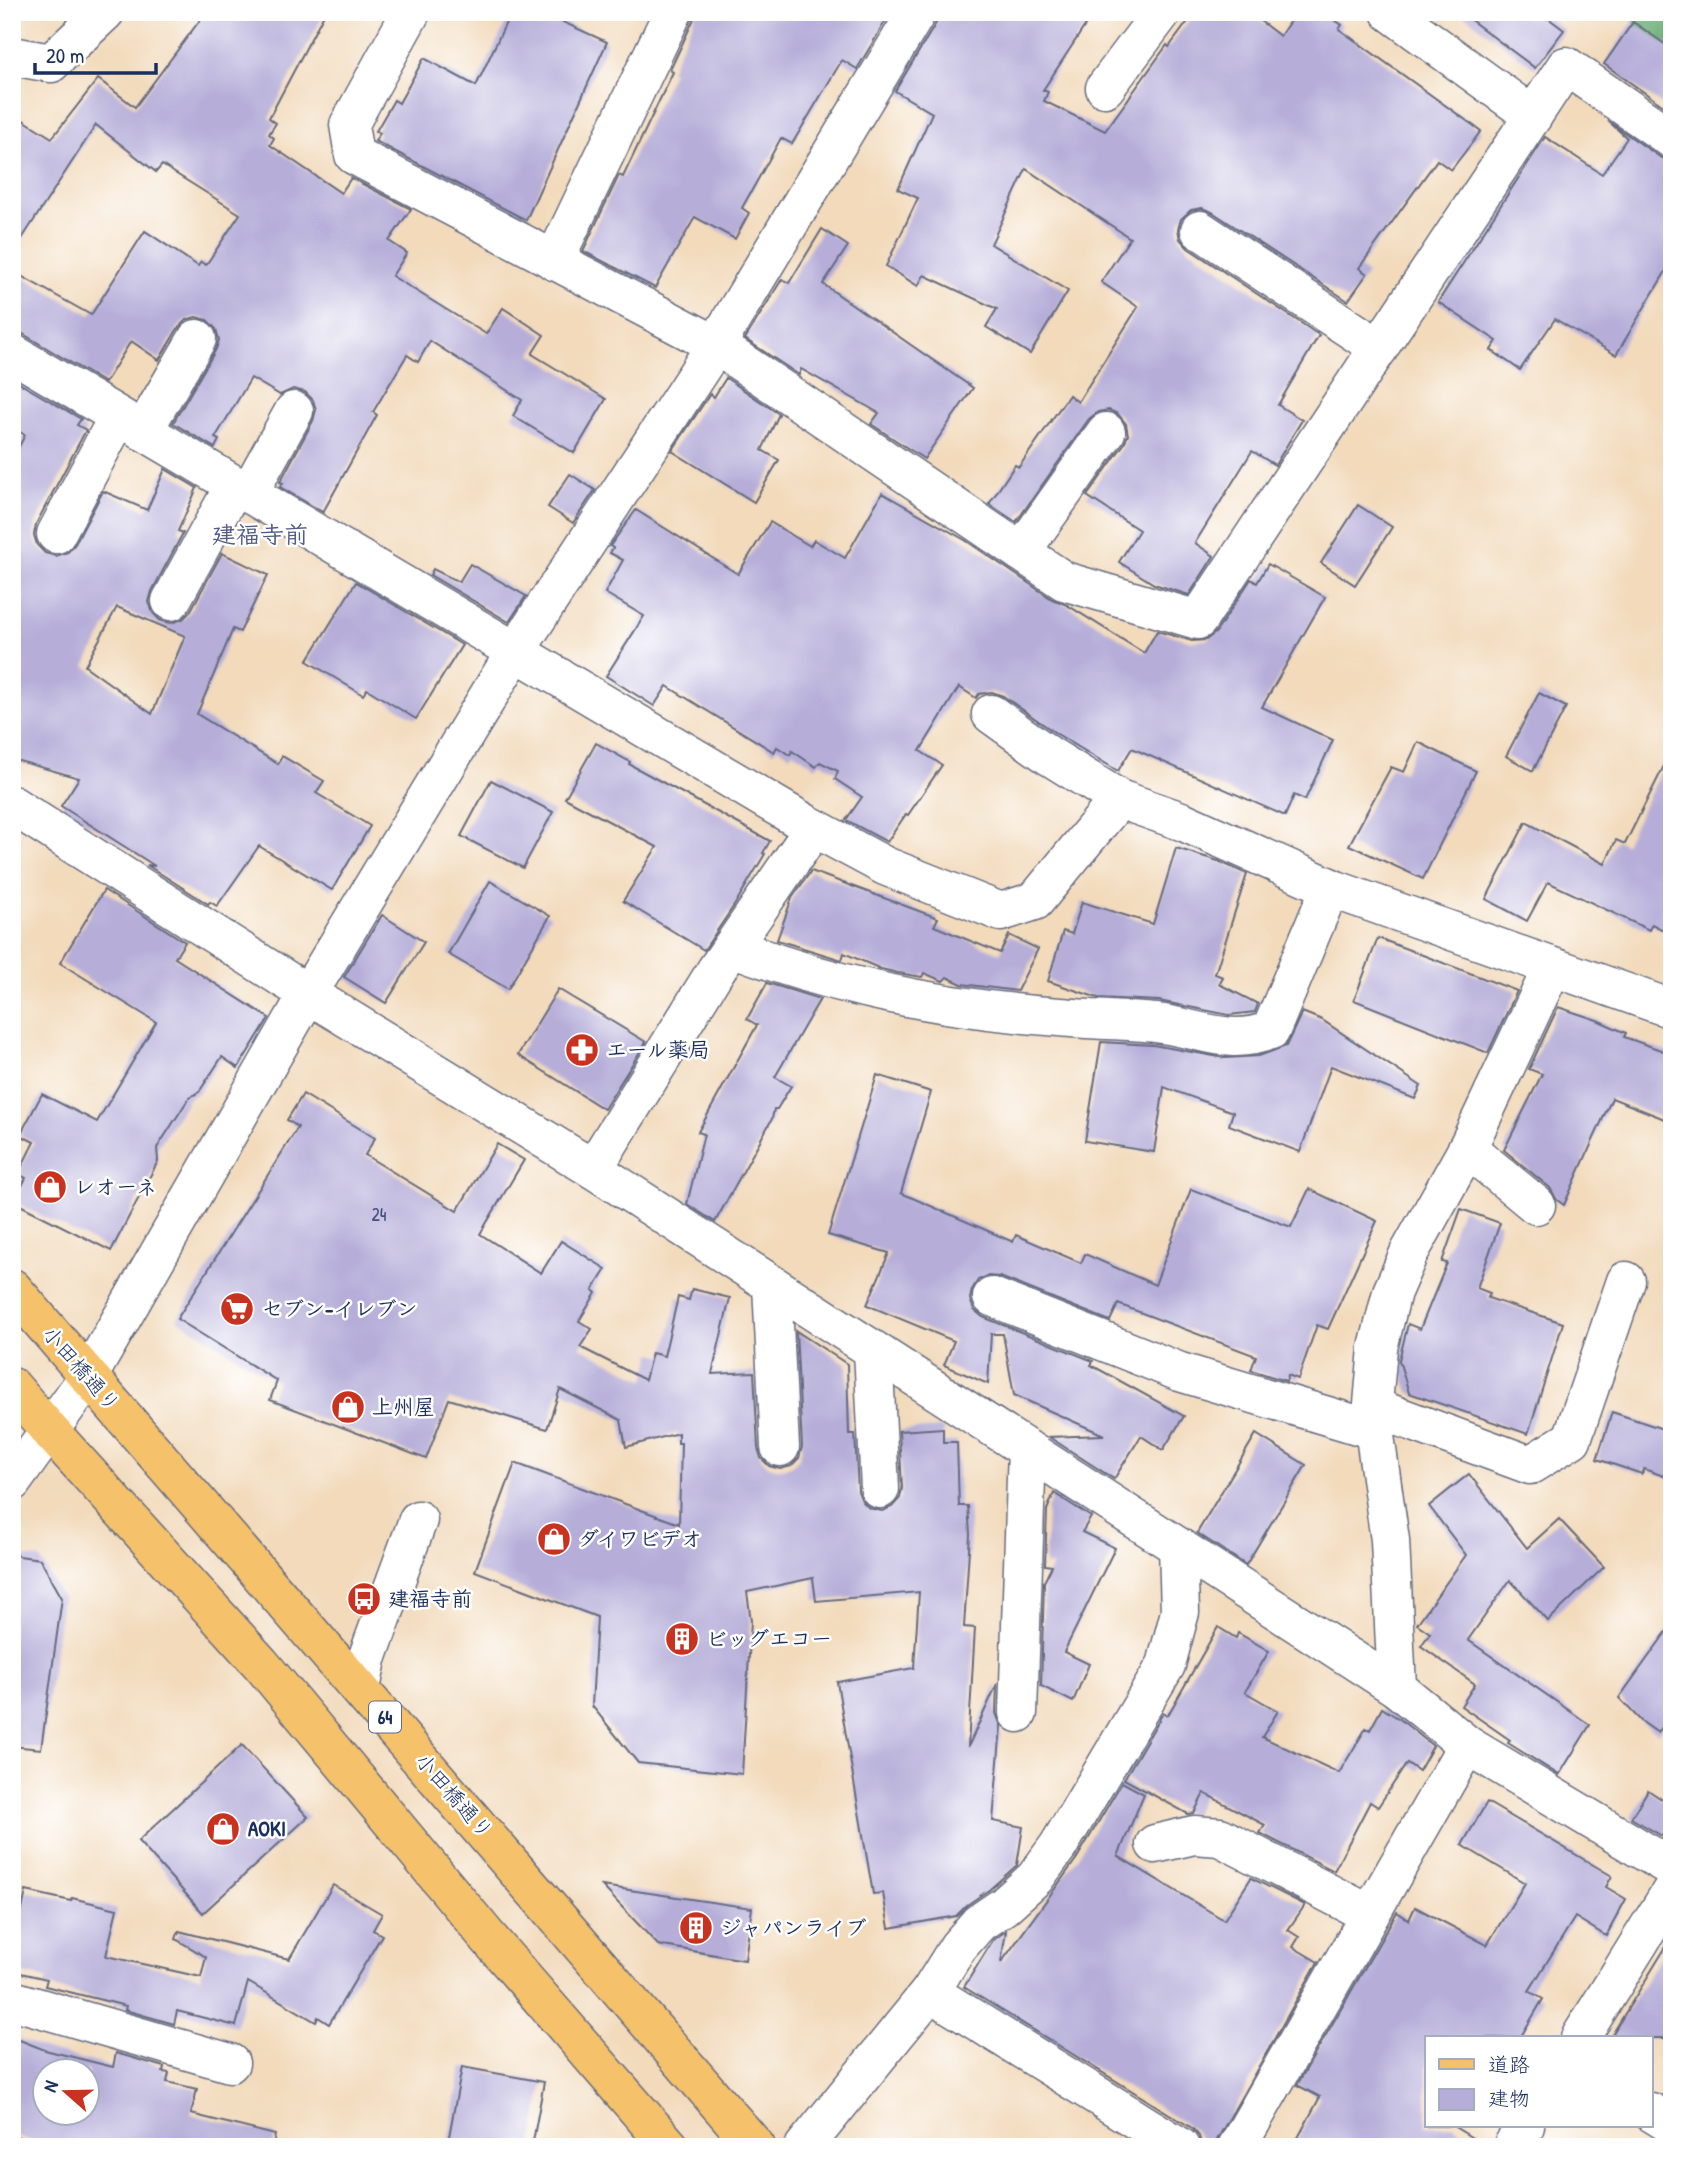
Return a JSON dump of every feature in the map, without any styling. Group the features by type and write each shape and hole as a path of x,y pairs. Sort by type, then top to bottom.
{"main road":[{"name":"小田橋通り","path":"12,1288 756,2147"},
{"path":"12,1387 261,1664 486,1935 670,2147"}],"street":[{"path":"12,56 51,63 105,12"},
{"path":"411,12 349,125 354,155 716,345 1064,581 1198,620 1566,66 1672,139"},
{"path":"554,261 673,12"},
{"path":"12,1482 88,1377 309,994 515,652 716,345 917,12"},
{"path":"1390,12 1533,116"},
{"path":"1105,88 1154,15"},
{"path":"1200,230 1379,348"},
{"path":"56,534 131,424 197,338"},
{"path":"12,353 814,828 885,866 1001,912 1035,901 1119,799"},
{"path":"171,601 295,411"},
{"path":"1021,552 1106,432"},
{"path":"991,714 1048,755 1119,799 1184,822 1330,888 1672,1009"},
{"path":"12,805 309,994 593,1169 1397,1688 1466,1745 1672,1868"},
{"path":"593,1169 732,947 814,828"},
{"path":"732,947 772,962 858,987 929,1001 1059,1017 1157,1023 1231,1038 1253,1038 1271,1031 1330,888"},
{"path":"1397,1688 1390,1540 1373,1418 1378,1348 1392,1292 1409,1253 1467,1148 1552,968"},
{"path":"1467,1148 1536,1205"},
{"path":"992,1297 1180,1372 1373,1418 1530,1465 1572,1439 1626,1281"},
{"path":"772,1285 780,1447"},
{"path":"873,1350 880,1489"},
{"path":"1018,1713 1027,1450"},
{"path":"360,1689 367,1659 418,1520"},
{"path":"804,2147 930,1992 958,1947 979,1923 1004,1906 1035,1878 1059,1845 1166,1665 1180,1612 1178,1547"},
{"path":"1237,2147 1466,1745"},
{"path":"1155,1844 1194,1835 1220,1837 1369,1914"},
{"path":"1581,2036 1672,1890"},
{"path":"930,1992 1180,2147"},
{"path":"12,2000 230,2063"},
{"path":"1652,2113 1672,2125"},
{"path":"1512,2147 1524,2128"}],"green space":[{"path":"1628,12 1672,12 1672,54 1645,34"}],"building":[{"path":"206,12 325,12 269,118 276,123 269,134 274,138 270,145 341,193 351,178 411,209 389,241 407,253 392,276 486,334 503,308 544,335 532,354 606,399 574,453 513,416 522,400 430,341 418,362 407,355 373,412 377,415 323,512 280,487 283,483 280,482 313,421 316,410 313,400 305,392 293,389 280,395 251,378 215,438 219,440 215,448 173,423 219,340 216,329 207,320 196,317 186,320 178,328 159,360 131,341 105,383 23,334 12,331 12,271 91,315 145,231 198,266 201,262 206,265 240,214 162,165 156,172 96,125 12,254 12,113 52,138 98,79 135,107"},
{"path":"511,12 541,12 607,42 526,220 375,141 380,133 376,131 394,100 399,103 424,58 476,86"},
{"path":"695,12 891,12 857,69 842,60 792,144 781,138 742,208 749,213 735,239 695,217 655,288 583,251 619,175 623,177 673,72 670,70"},
{"path":"939,12 1094,12 1043,90 1048,92 1044,101 1105,131 1167,45 1169,47 1195,12 1248,12 1280,36 1296,12 1323,12 1342,25 1339,29 1481,131 1451,170 1437,160 1359,268 1367,274 1348,301 1212,212 1202,208 1191,210 1181,219 1178,229 1180,239 1188,248 1319,335 1278,405 1302,420 1275,465 1252,451 1195,543 1214,556 1189,595 1154,584 1119,562 1139,530 1087,496 1128,435 1126,424 1118,414 1109,410 1098,412 1089,419 1016,522 989,504 1015,465 1019,467 1069,395 1078,402 1138,307 1101,282 1130,238 1026,169 991,244 1068,291 1030,354 986,327 997,309 924,275 918,286 886,266 918,198 898,189 932,113 895,91 936,23"},
{"path":"1460,12 1540,12 1564,30 1535,68"},
{"path":"1633,22 1672,49 1672,112 1604,64"},
{"path":"1608,121 1660,157 1672,161 1672,261 1616,355 1555,319 1520,370 1491,350 1497,341 1438,302 1545,137 1602,174 1627,138"},
{"path":"822,229 848,246 823,284 973,388 924,459 871,424 879,413 801,369 799,375 745,339 782,279 789,283"},
{"path":"726,378 779,414 762,450 779,460 754,502 672,451 710,394 714,397"},
{"path":"12,379 81,419 77,425 86,430 36,524 34,535 37,545 45,553 56,556 68,552 103,491 147,510 165,469 197,488 178,531 183,533 152,591 149,602 153,613 160,620 171,623 183,619 190,612 222,553 268,575 240,632 233,629 197,714 278,764 282,756 324,781 316,793 370,826 332,890 259,846 217,906 210,902 208,904 147,865 155,866 61,806 79,778 12,759 12,460 25,435 12,427","holes":["117,607 185,636 152,714 85,666"]},
{"path":"570,474 595,490 573,523 548,507"},
{"path":"882,493 965,540 1052,599 1067,605 1144,653 1157,631 1192,641 1206,640 1216,632 1251,579 1257,583 1268,564 1325,597 1262,707 1333,740 1305,800 1294,795 1285,816 1132,748 1118,771 1057,734 1003,696 992,692 979,694 976,698 959,687 920,751 942,765 887,842 846,820 862,797 835,779 838,771 820,762 816,767 792,751 790,755 777,747 774,752 667,686 654,706 606,676 644,616 605,593 623,560 610,553 613,548 610,546 636,510 738,574 770,522 810,546 814,540 845,558"},
{"path":"1358,505 1392,527 1355,585 1321,563"},
{"path":"470,564 526,596 509,622 430,575 433,569 459,582"},
{"path":"356,582 462,645 416,719 367,689 363,695 307,661"},
{"path":"1539,693 1566,707 1533,771 1506,756"},
{"path":"1418,742 1476,771 1423,879 1349,845 1391,767 1404,772"},
{"path":"596,743 630,762 629,764 770,841 735,904 704,950 623,901 657,847 565,798"},
{"path":"1672,750 1672,912 1663,930 1652,924 1649,930 1548,882 1527,921 1486,899 1526,822 1605,864 1616,840 1625,844"},
{"path":"491,780 553,812 523,868 461,836"},
{"path":"1176,848 1218,861 1247,874 1215,974 1223,977 1219,984 1258,1004 1255,1012 1229,1015 1159,1001 1098,998 1048,981 1063,931 1072,934 1082,902 1153,924"},
{"path":"811,871 938,918 934,926 1000,953 1009,935 1038,949 1017,991 962,984 947,977 943,981 924,973 922,977 898,973 881,969 844,953 842,960 777,940 792,898"},
{"path":"490,881 550,916 508,989 448,954"},
{"path":"104,890 185,942 175,958 269,1018 238,1068 222,1057 199,1092 189,1098 157,1148 158,1161 111,1251 14,1202 26,1178 18,1174 34,1142 20,1135 42,1094 97,1122 156,1022 60,963"},
{"path":"382,915 424,942 386,1003 344,977"},
{"path":"1378,938 1517,991 1488,1053 1354,1000"},
{"path":"767,983 820,999 775,1077 791,1086 777,1109 774,1109 772,1119 715,1222 687,1204 704,1134 698,1132 757,1025 747,1019"},
{"path":"558,989 646,1042 604,1109 518,1055"},
{"path":"1558,1007 1597,1020 1626,1033 1624,1037 1672,1054 1672,1122 1612,1098 1564,1205 1557,1200 1550,1188 1504,1150 1542,1074 1529,1069"},
{"path":"1302,1012 1322,1020 1421,1086 1415,1099 1331,1066 1300,1152 1229,1125 1233,1112 1164,1087 1154,1152 1085,1141 1101,1042 1153,1045 1225,1058 1259,1056 1286,1046"},
{"path":"877,1075 931,1092 901,1193 1013,1242 1016,1235 1081,1263 1085,1254 1155,1285 1191,1189 1291,1227 1309,1189 1377,1221 1328,1329 1317,1325 1298,1379 1288,1375 1286,1381 1251,1370 1256,1356 1118,1304 1110,1321 1000,1277 988,1276 978,1280 970,1299 974,1310 983,1317 1093,1361 1091,1365 1184,1416 1163,1450 1141,1436 1114,1479 1049,1437 1104,1435 1014,1395 1003,1334 991,1334 988,1384 944,1365 954,1341 867,1305 889,1253 828,1235"},
{"path":"303,1094 375,1138 365,1155 457,1211 497,1144 524,1160 480,1234 541,1273 561,1241 606,1269 593,1290 596,1293 579,1321 592,1329 580,1347 645,1380 652,1353 664,1356 678,1297 689,1300 692,1289 730,1298 712,1374 754,1372 758,1448 761,1458 769,1466 780,1469 791,1466 799,1458 802,1447 796,1331 847,1364 849,1434 855,1434 858,1491 869,1508 882,1511 892,1507 900,1498 902,1488 899,1431 943,1428 943,1442 957,1442 959,1506 968,1506 970,1534 964,1627 975,1628 968,1747 997,1684 996,1713 1001,1726 993,1821 1023,1827 1017,1865 956,1916 889,1928 883,1893 873,1894 837,1682 914,1668 919,1592 816,1601 813,1578 747,1592 751,1621 742,1774 638,1763 592,1706 597,1617 475,1571 515,1463 679,1524 681,1443 678,1443 678,1433 626,1447 621,1420 560,1389 547,1429 449,1399 426,1459 270,1400 277,1381 177,1319 298,1127 287,1120"},
{"path":"1461,1209 1500,1223 1477,1288 1490,1293 1488,1298 1563,1323 1528,1434 1409,1393 1399,1360 1408,1324 1420,1329 1447,1263 1442,1262"},
{"path":"1612,1412 1672,1432 1672,1479 1644,1469 1642,1474 1597,1459"},
{"path":"1256,1434 1306,1465 1246,1565 1197,1533"},
{"path":"1469,1474 1527,1548 1559,1519 1604,1567 1548,1621 1510,1580 1468,1640 1590,1725 1559,1775 1508,1743 1510,1740 1461,1706 1475,1684 1421,1646 1430,1633 1417,1624 1466,1555 1429,1506"},
{"path":"1054,1493 1091,1517 1082,1532 1115,1548 1064,1652 1089,1664 1073,1702 1041,1686 1044,1582 1052,1566 1045,1565 1047,1510"},
{"path":"12,1555 40,1559 62,1598 41,1749 12,1746"},
{"path":"1672,1624 1672,1713 1658,1733 1641,1721 1619,1698"},
{"path":"1218,1627 1236,1638 1238,1633 1269,1651 1245,1692 1278,1711 1262,1737 1339,1773 1366,1728 1370,1730 1382,1708 1433,1746 1419,1771 1407,1763 1378,1807 1370,1802 1334,1871 1260,1833 1265,1825 1204,1793 1194,1813 1188,1814 1124,1779 1163,1713 1168,1715"},
{"name":"AOKI","path":"242,1745 308,1817 203,1913 138,1841"},
{"path":"1122,1782 1144,1794 1118,1856 1224,1920 1251,1878 1305,1905 1288,1930 1299,1937 1293,1947 1318,1962 1213,2147 1201,2144 1199,2136 1192,2128 964,1987 993,1940 1006,1931 1001,1963 1077,1858"},
{"path":"1648,1790 1672,1806 1672,1820 1662,1836 1631,1818"},
{"path":"1487,1802 1612,1876 1606,1887 1626,1899 1606,1936 1575,1917 1529,1991 1543,1999 1521,2036 1425,2036 1425,2128 1456,2128 1487,2147 1293,2147 1320,2097 1297,2085 1397,1912 1409,1920 1415,1907 1487,1945 1525,1883 1462,1845"},
{"path":"333,1885 382,1914 373,1930 382,1935 329,2024 318,2017 316,2022 248,1982 236,2026 177,2011 174,2024 125,2010 126,2006 45,1986 47,1979 12,1971 12,1908 22,1910 26,1891 117,1909 106,1956 201,1977 206,1957 176,1939 179,1931 289,1959"},
{"name":"ジャパンライブ","path":"602,1886 752,1908 745,1960 658,1945"},
{"path":"1672,1937 1672,2038 1611,2036"},
{"path":"12,2037 45,2050 77,2058 32,2058 32,2128 102,2128 102,2064 113,2067 116,2053 164,2067 163,2072 169,2073 167,2082 197,2089 191,2114 275,2135 273,2147 53,2147 12,2135"},
{"path":"462,2067 544,2082 532,2147 447,2147"}],"place":[{"name":"エール薬局","path":"582,1050"},
{"name":"レオーネ","path":"50,1187"},
{"name":"セブン-イレブン","path":"237,1309"},
{"name":"上州屋","path":"348,1407"},
{"name":"ダイワビデオ","path":"554,1539"},
{"name":"建福寺前","path":"364,1599"},
{"name":"ビッグエコー","path":"682,1639"},
{"name":"AOKI","path":"223,1829"},
{"name":"ジャパンライブ","path":"696,1928"}],"district":[{"name":"建福寺前","path":"260,535"}]}
